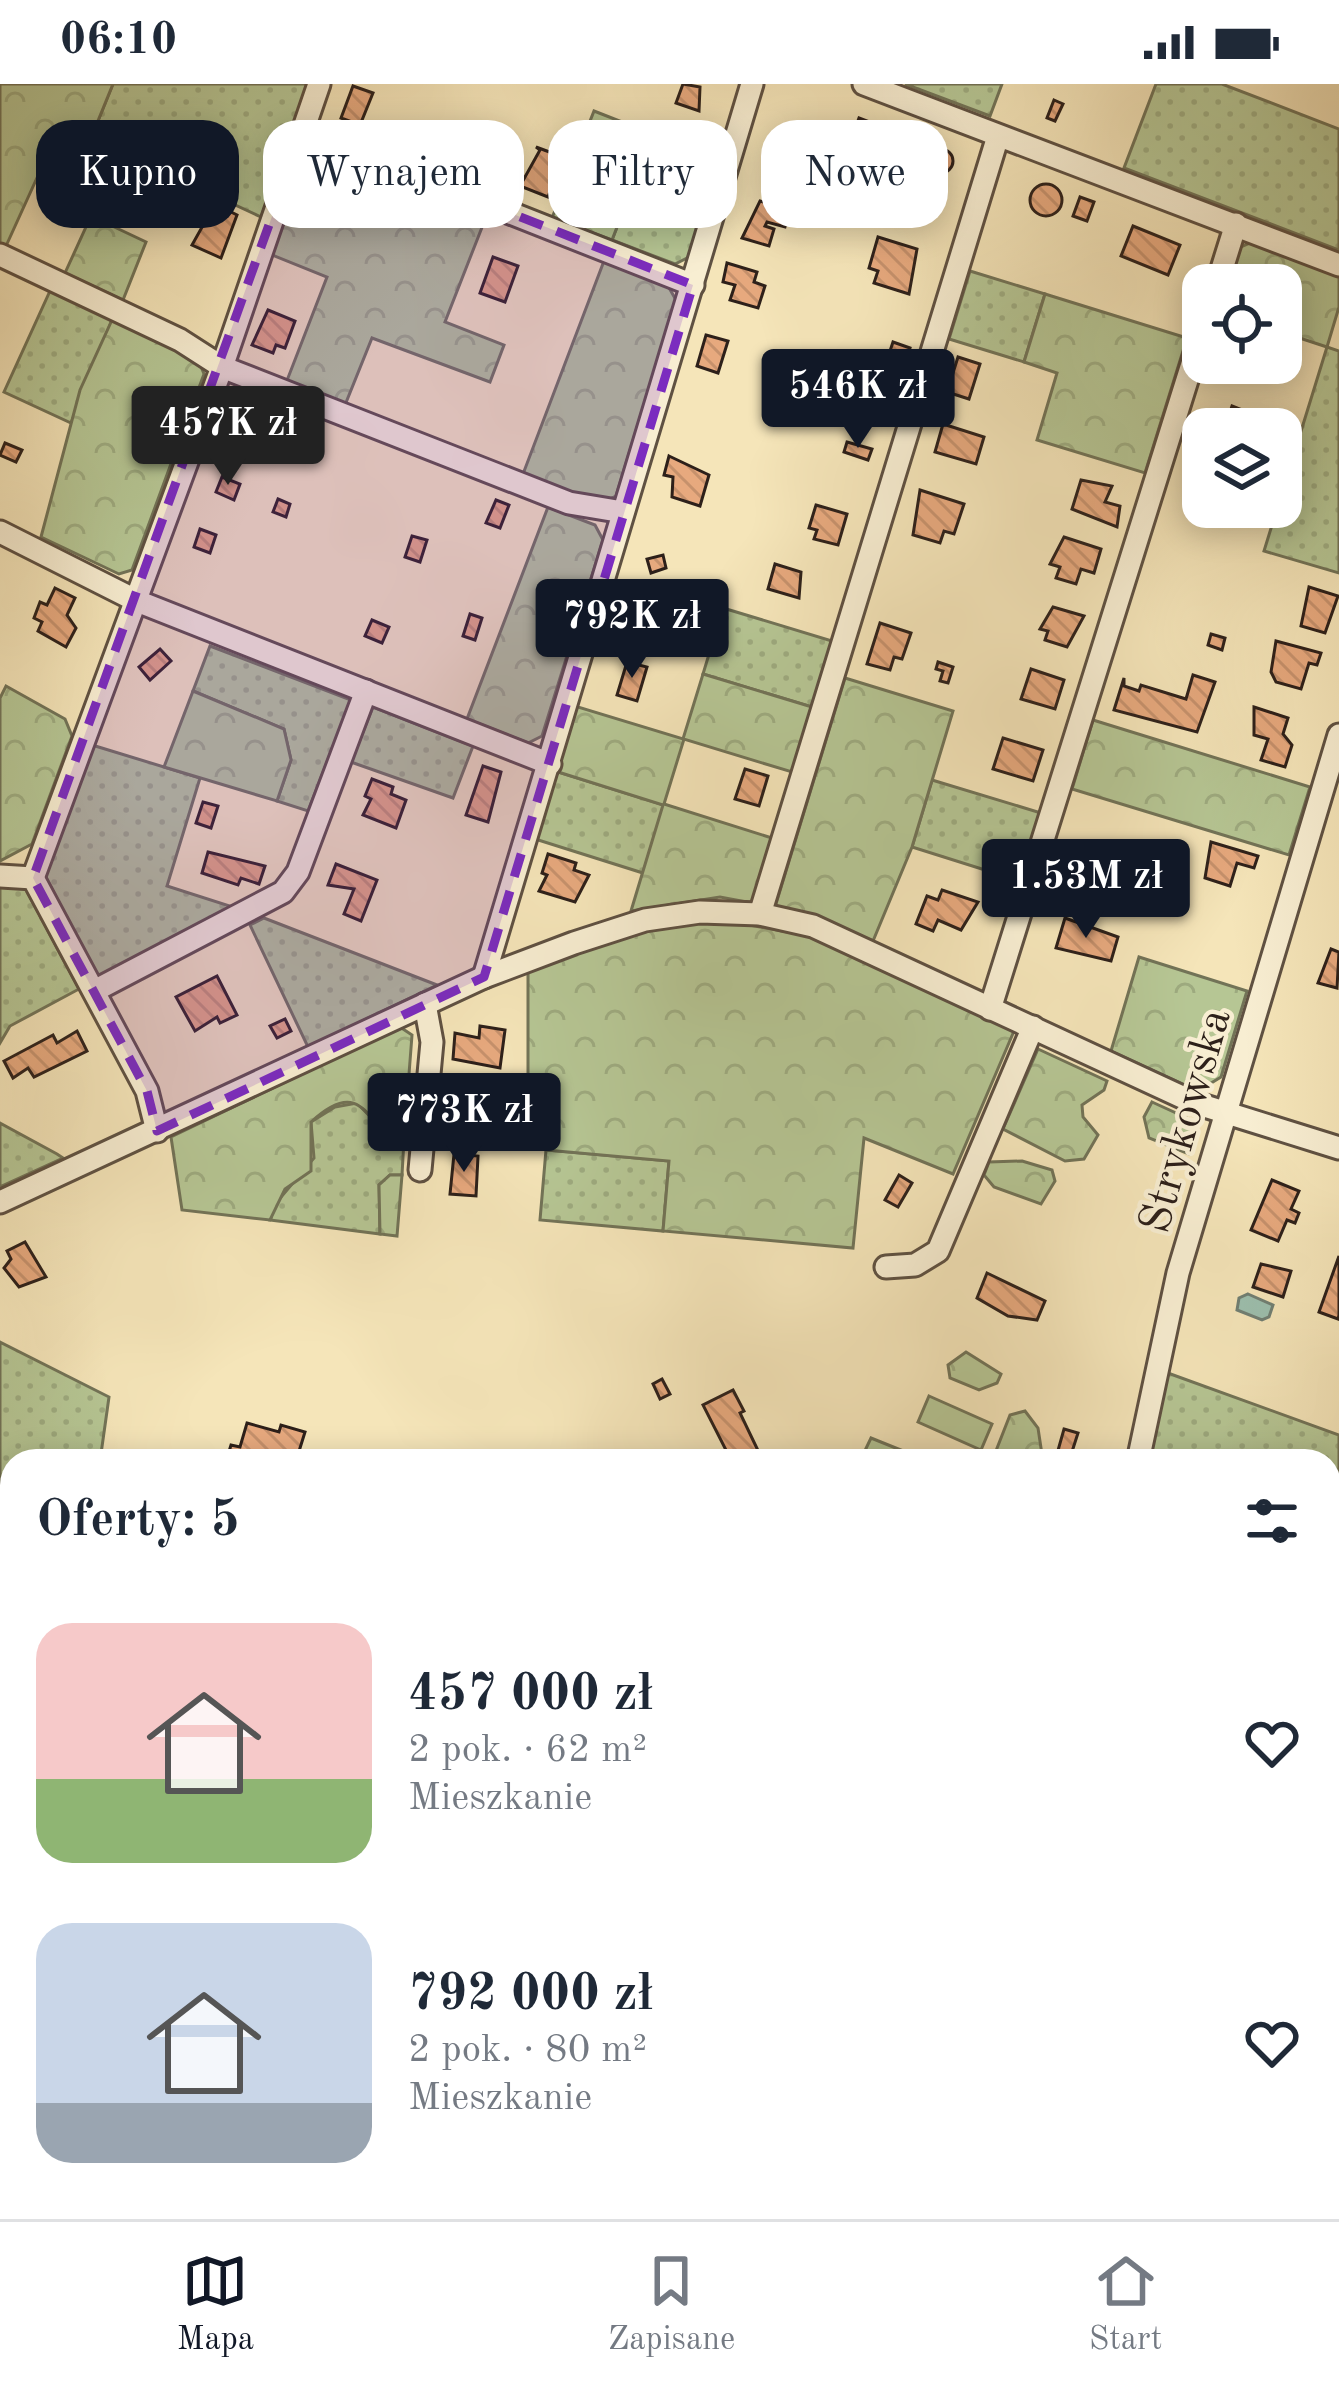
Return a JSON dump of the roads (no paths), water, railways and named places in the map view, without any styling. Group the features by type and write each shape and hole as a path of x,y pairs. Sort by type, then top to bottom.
{"street":[{"path":"306,120 319,84"},
{"path":"484,977 752,84"},
{"path":"864,84 1339,265"},
{"path":"760,914 998,136"},
{"path":"524,218 693,285"},
{"path":"1224,264 1236,224"},
{"path":"157,1131 147,1091 33,878 269,228"},
{"path":"0,255 164,332 222,367 569,503 623,512"},
{"path":"990,1009 1186,384"},
{"path":"0,532 137,601 550,764"},
{"path":"96,990 283,892 298,872 366,691"},
{"name":"Strykowska","path":"1140,1449 1157,1355 1224,1111 1339,735"},
{"path":"0,876 33,878"},
{"path":"0,1202 484,977 645,920 700,911 760,914 813,926 1150,1084 1339,1148"},
{"path":"420,1171 432,1042 425,1004"},
{"path":"886,1267 915,1265 938,1251 1033,1027"}]}
